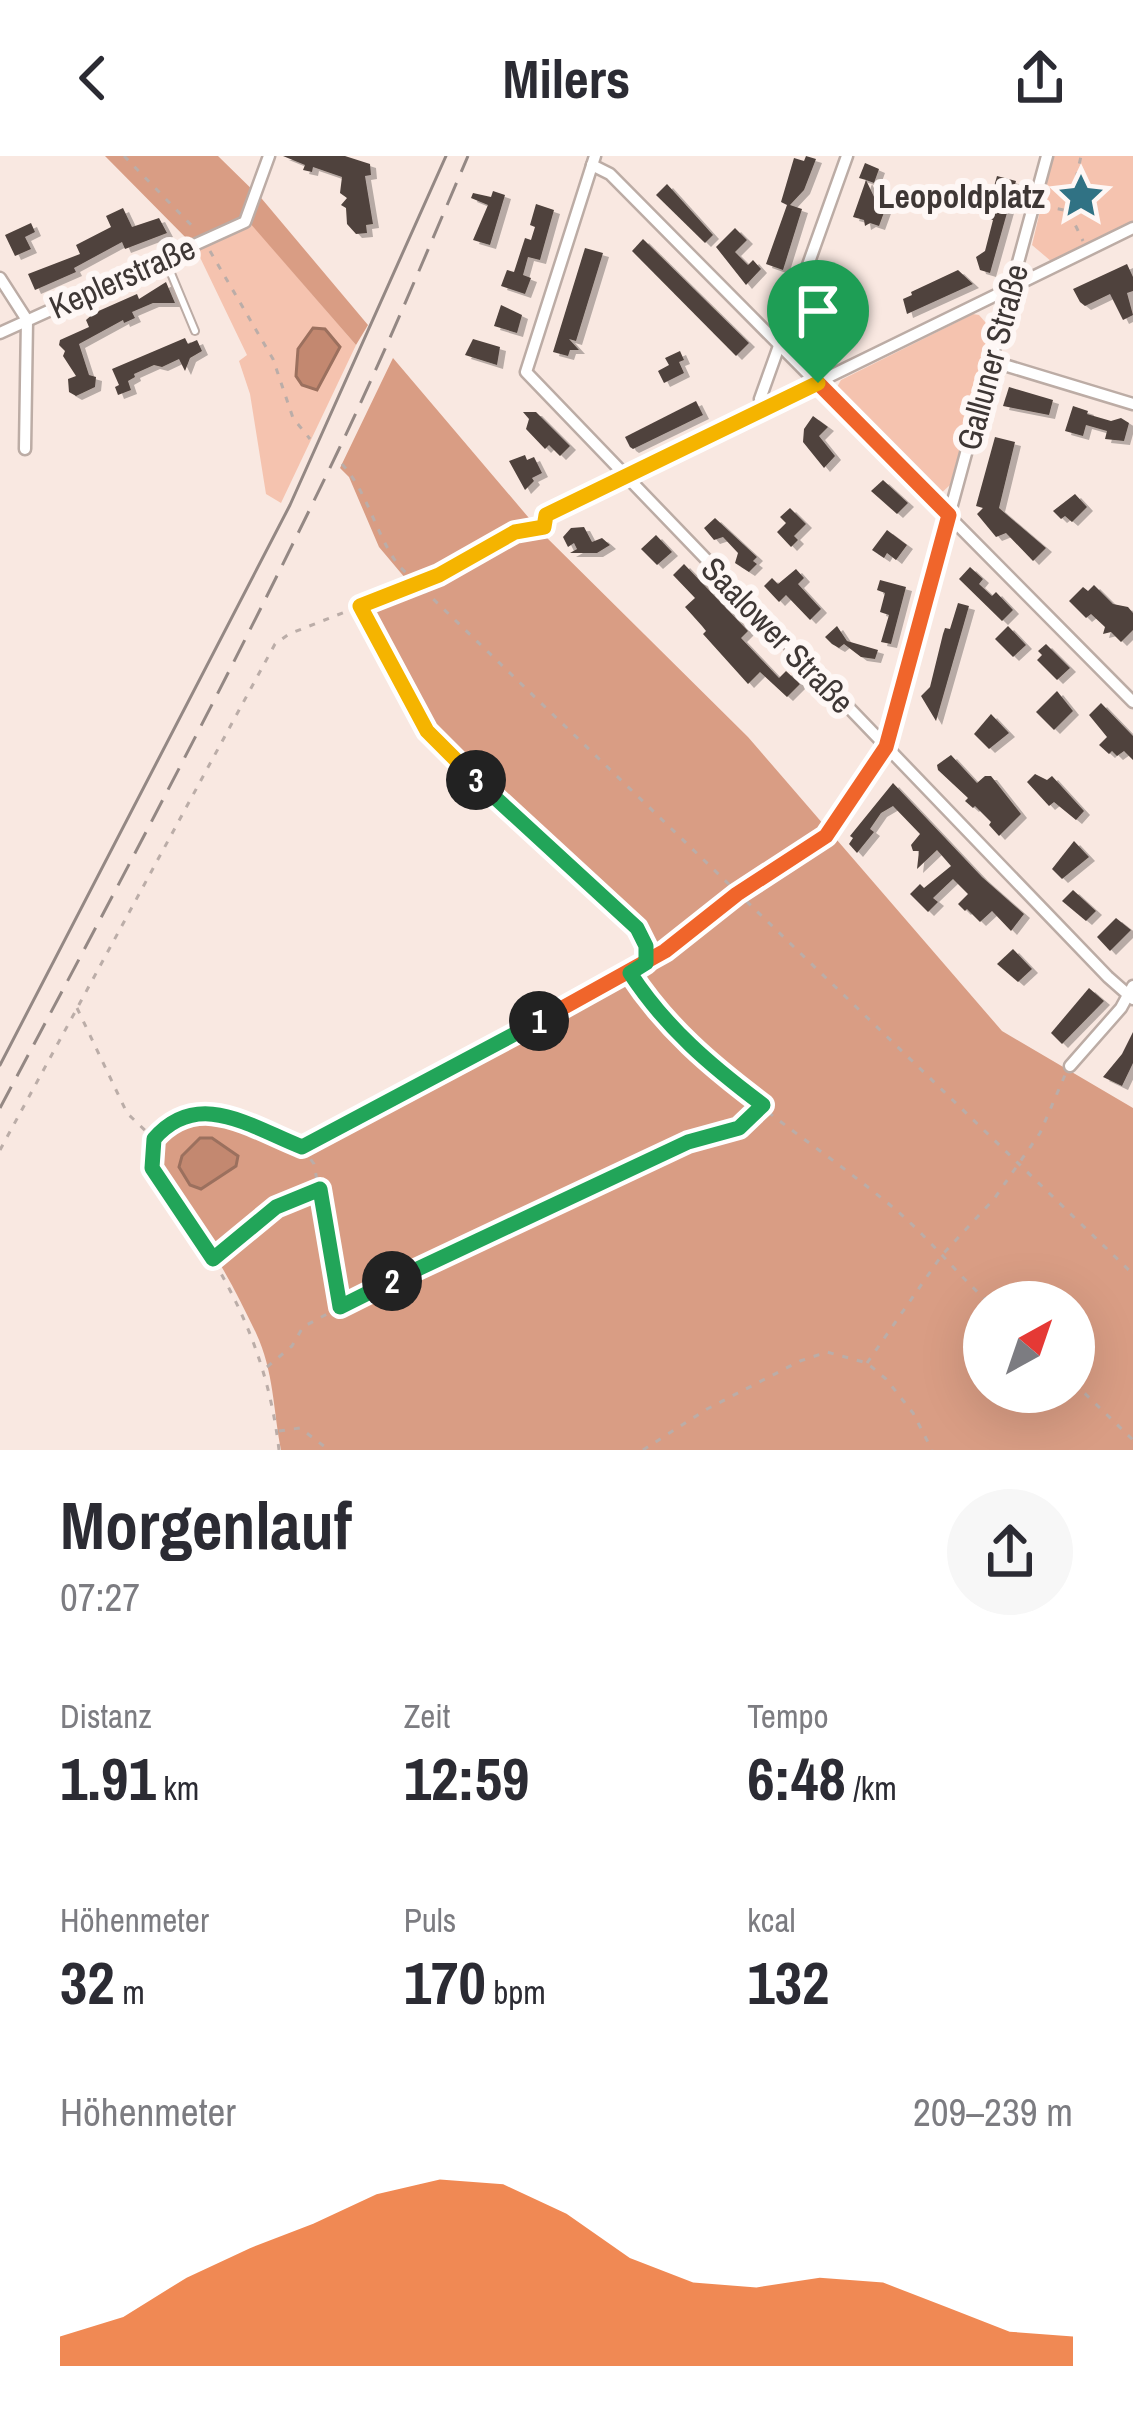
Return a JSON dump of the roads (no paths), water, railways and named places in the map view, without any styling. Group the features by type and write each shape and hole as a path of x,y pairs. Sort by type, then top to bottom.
{"street":[{"name":"Keplerstraße","path":"0,333 244,222 269,156"},
{"path":"764,408 760,399 847,156"},
{"name":"Galluner Straße","path":"832,822 886,747 1047,156"},
{"path":"593,160 1133,702"},
{"name":"Saalower Straße","path":"593,160 526,372 886,747 1132,994"},
{"path":"546,515 1133,228"},
{"path":"0,278 27,320 25,448"},
{"path":"991,361 1133,404"},
{"path":"1070,1066 1132,994"}],"lane":[{"path":"165,259 195,331"}],"tram line":[{"path":"0,1065 290,505 446,156"}],"railway":[{"path":"0,1108 298,532 373,376 468,156"}],"place":[{"name":"Leopoldplatz","path":"1081,196"}]}
